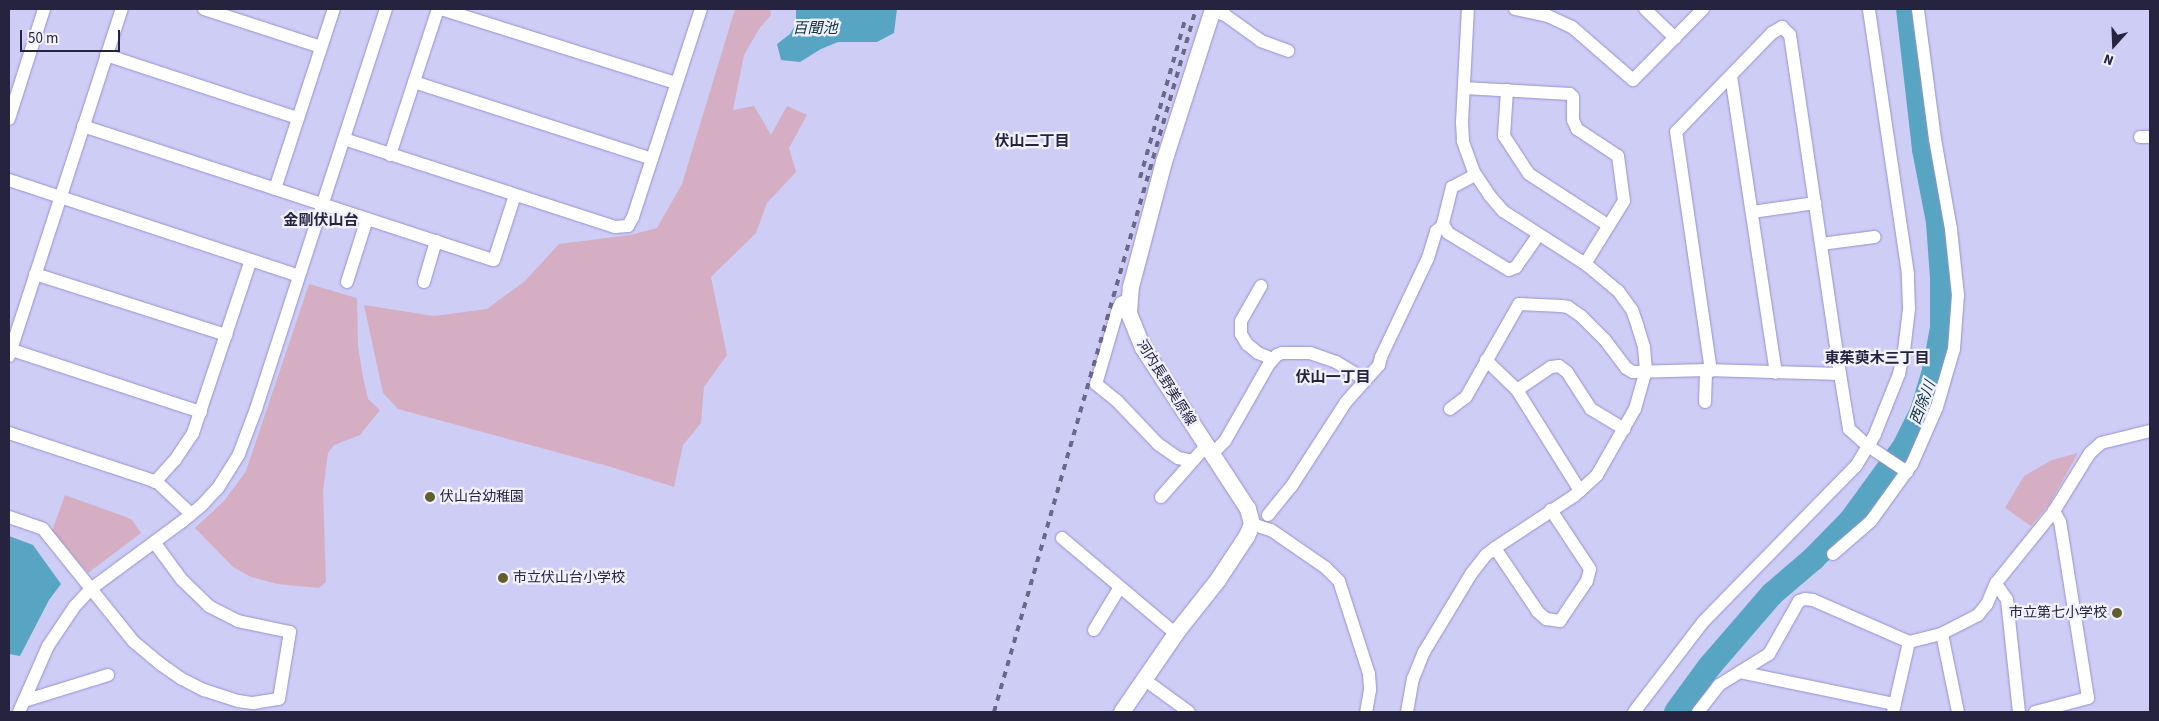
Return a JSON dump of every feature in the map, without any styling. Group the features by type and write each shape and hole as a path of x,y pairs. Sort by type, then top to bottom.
{"main road":[{"name":"河内長野美原線","path":"1212,10 1164,162 1129,299 1129,313 1138,338 1248,509 1252,524"},
{"path":"1122,712 1176,634 1218,580 1247,536 1252,524"}],"street":[{"path":"9,119 44,9"},
{"path":"122,9 9,351 201,412"},
{"path":"204,9 321,47"},
{"path":"275,189 334,9"},
{"path":"22,707 52,639 75,606 91,590 191,514 218,488 238,454 256,410 386,9"},
{"path":"390,154 439,9 676,83"},
{"path":"344,139 615,227 628,226 633,217 700,9"},
{"path":"1407,712 1413,679 1424,652 1471,574 1495,548 1580,491 1597,475 1641,395 1646,370 1642,336 1632,310 1618,291 1585,264 1503,211 1475,175 1464,142 1462,122 1468,9"},
{"path":"1515,9 1548,16 1572,27 1633,80 1703,9"},
{"path":"1645,9 1674,38"},
{"path":"1634,712 1703,622 1856,466 1869,447 1899,374 1909,309 1908,274 1869,9"},
{"path":"1833,554 1871,520 1926,435 1948,376 1954,349 1958,295 1951,229 1918,9"},
{"path":"1212,10 1225,15 1261,41 1288,51"},
{"path":"1705,402 1708,371 1676,132 1778,28 1782,27 1788,31 1849,429 1869,447 1904,470"},
{"path":"106,55 298,118"},
{"path":"1731,76 1776,373"},
{"path":"414,82 652,159"},
{"path":"1464,88 1570,94 1573,97 1573,120 1576,129 1618,156 1624,201 1585,264"},
{"path":"1507,90 1504,136 1529,174 1609,226"},
{"path":"83,126 494,260 515,195"},
{"path":"1268,515 1290,487 1346,402 1380,365 1381,357 1428,258 1436,231 1443,226 1452,187 1475,175"},
{"path":"9,180 300,276"},
{"path":"1752,212 1815,203"},
{"path":"347,282 367,219"},
{"path":"1443,226 1448,233 1509,270 1516,268 1538,235"},
{"path":"1821,244 1875,237"},
{"path":"424,282 436,241"},
{"path":"155,482 184,447 201,412 251,260"},
{"path":"35,274 226,335"},
{"path":"1261,286 1241,321 1241,334 1247,344 1258,353 1273,359"},
{"path":"1129,299 1121,303 1118,309 1096,384 1117,401 1158,444 1178,458 1193,461"},
{"path":"1450,409 1466,397 1516,308 1523,303 1568,307 1581,316 1605,340 1629,370 1840,374"},
{"path":"1161,497 1193,461 1226,441 1273,359 1282,353 1310,352 1336,362 1366,380"},
{"path":"1486,360 1517,390 1580,491"},
{"path":"1517,390 1551,368 1559,366 1566,372 1591,409 1624,429"},
{"path":"1698,712 1719,685 1770,654 1799,601 1805,598 1909,642 1942,634 1978,615 1987,604 1996,584 2054,511 2090,453 2101,443 2150,431"},
{"path":"9,433 155,482 170,492 191,514"},
{"path":"1495,548 1538,612 1546,619 1560,621 1587,581 1590,570 1551,510"},
{"path":"2035,712 2088,698 2060,522 2054,511"},
{"path":"9,517 43,529 134,642 182,679 204,690 238,701 253,704 279,699 290,632 238,621 209,606 182,580 154,542"},
{"path":"1252,524 1270,530 1326,568 1339,581 1370,674 1370,690 1366,712"},
{"path":"1062,538 1176,634"},
{"path":"1996,584 2006,600 2019,712"},
{"path":"1094,630 1120,587"},
{"path":"1942,634 1958,712"},
{"path":"1740,672 1894,708 1909,642"},
{"path":"22,707 108,675"},
{"path":"1145,680 1189,712"}],"shaded area":[{"path":"735,9 770,9 771,15 759,29 744,55 733,110 754,106 771,135 787,106 807,115 789,148 796,172 767,203 756,233 711,277 727,355 704,387 701,423 683,445 674,487 611,467 398,409 383,393 364,305 434,316 487,309 525,281 559,244 630,235 657,228 682,184"},
{"path":"309,284 357,298 358,346 363,377 368,399 380,410 360,435 334,445 328,453 323,491 326,582 319,588 277,584 251,577 233,567 195,528 225,500 246,471"},
{"path":"2078,453 2049,505 2031,526 2005,508 2024,476 2052,460"},
{"path":"65,495 132,520 141,533 88,573 52,531"}],"water":[{"name":"百聞池","path":"796,9 897,9 894,33 877,42 838,42 821,49 800,62 781,60 777,44 790,34 796,24"},
{"path":"9,536 33,545 61,584 49,600 20,656 9,654"}],"waterway":[{"name":"西除川","path":"1676,712 1709,667 1772,594 1813,559 1851,520 1904,447 1922,411 1934,371 1942,328 1942,278 1938,222 1924,149 1908,9"}],"railway":[{"path":"994,712 1196,9"},
{"path":"1140,178 1186,17"}],"place":[{"name":"伏山台幼稚園","path":"430,497"},
{"name":"市立伏山台小学校","path":"503,578"},
{"name":"市立第七小学校","path":"2117,613"}],"district":[{"name":"伏山二丁目","path":"1032,142"},
{"name":"金剛伏山台","path":"321,221"},
{"name":"東茱萸木三丁目","path":"1877,359"},
{"name":"伏山一丁目","path":"1333,378"}]}
